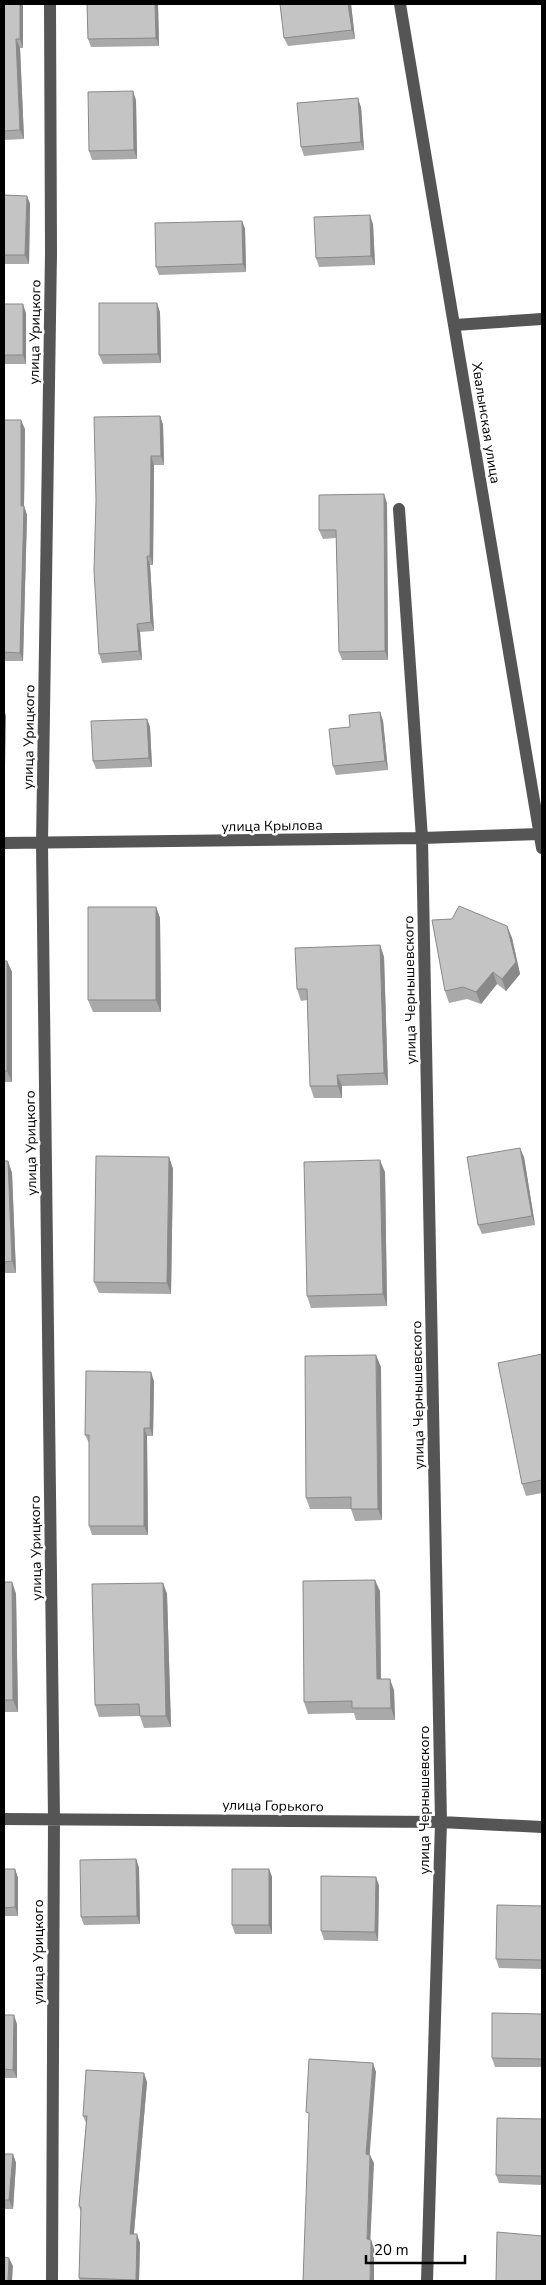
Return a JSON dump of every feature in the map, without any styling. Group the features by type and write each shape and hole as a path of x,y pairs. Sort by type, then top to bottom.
{"street":[{"name":"улица Урицкого","path":"50,4 51,253 42,844 54,1818 52,2281"},
{"name":"Хвалынская улица","path":"400,4 538,798 542,848"},
{"path":"455,325 542,319"},
{"name":"улица Чернышевского","path":"398,509 422,838 441,1822 427,2281"},
{"name":"улица Крылова","path":"4,843 422,838 540,834"},
{"name":"улица Горького","path":"4,1819 441,1822 542,1827"}],"building":[{"path":"4,4 20,4 20,39 16,39 20,130 4,131"},
{"path":"87,4 155,4 156,38 88,39"},
{"path":"280,4 348,4 352,30 284,38"},
{"path":"133,91 134,150 89,151 88,92"},
{"path":"358,98 361,142 301,147 297,103"},
{"path":"4,195 27,196 25,255 4,255"},
{"path":"370,215 371,256 316,258 314,217"},
{"path":"242,221 243,264 156,267 155,223"},
{"path":"99,303 157,303 158,354 99,355"},
{"path":"4,304 23,304 23,355 4,355"},
{"path":"160,416 161,456 151,456 150,556 147,556 151,622 137,624 139,651 99,654 94,571 96,500 94,417"},
{"path":"4,420 21,420 21,506 24,506 20,653 4,652"},
{"path":"384,494 385,651 339,652 336,530 319,530 319,495"},
{"path":"380,712 385,761 333,766 329,729 350,727 349,715"},
{"path":"147,719 149,758 93,761 91,721"},
{"path":"459,906 507,926 516,962 502,979 493,972 476,992 463,987 445,991 432,920 452,919"},
{"path":"88,907 156,907 156,1000 88,1000"},
{"path":"380,945 384,1073 337,1075 338,1086 310,1086 307,989 297,989 295,948"},
{"path":"4,961 7,961 7,1071 4,1071"},
{"path":"520,1148 532,1216 478,1225 467,1157"},
{"path":"96,1156 169,1157 167,1283 94,1282"},
{"path":"380,1160 383,1294 307,1296 304,1162"},
{"path":"4,1161 8,1161 12,1261 4,1262"},
{"path":"542,1354 542,1480 522,1484 498,1363"},
{"path":"376,1355 378,1509 351,1509 351,1497 306,1498 305,1356"},
{"path":"86,1371 151,1372 150,1428 144,1428 144,1526 89,1526 89,1435 85,1435"},
{"path":"375,1580 377,1679 390,1679 391,1708 352,1708 352,1701 304,1702 303,1581"},
{"path":"4,1582 12,1582 13,1700 4,1700"},
{"path":"163,1583 166,1716 140,1716 139,1704 95,1705 92,1584"},
{"path":"136,1859 137,1916 81,1917 80,1860"},
{"path":"4,1869 15,1869 15,1907 4,1908"},
{"path":"232,1869 269,1869 269,1925 232,1925"},
{"path":"321,1876 376,1877 375,1932 321,1931"},
{"path":"497,1905 542,1906 542,1960 496,1959"},
{"path":"492,2013 542,2014 542,2059 492,2058"},
{"path":"4,2015 14,2015 13,2070 4,2069"},
{"path":"309,2059 373,2063 366,2154 370,2155 367,2239 371,2240 370,2281 303,2281 309,2113 306,2112"},
{"path":"86,2070 144,2073 130,2234 137,2234 136,2280 79,2278 81,2207 79,2206 87,2116 83,2116"},
{"path":"497,2118 542,2119 542,2176 496,2175"},
{"path":"4,2154 13,2154 9,2200 4,2200"},
{"path":"497,2232 542,2236 542,2281 496,2281"},
{"path":"4,2257 9,2258 8,2281 4,2281"}]}
